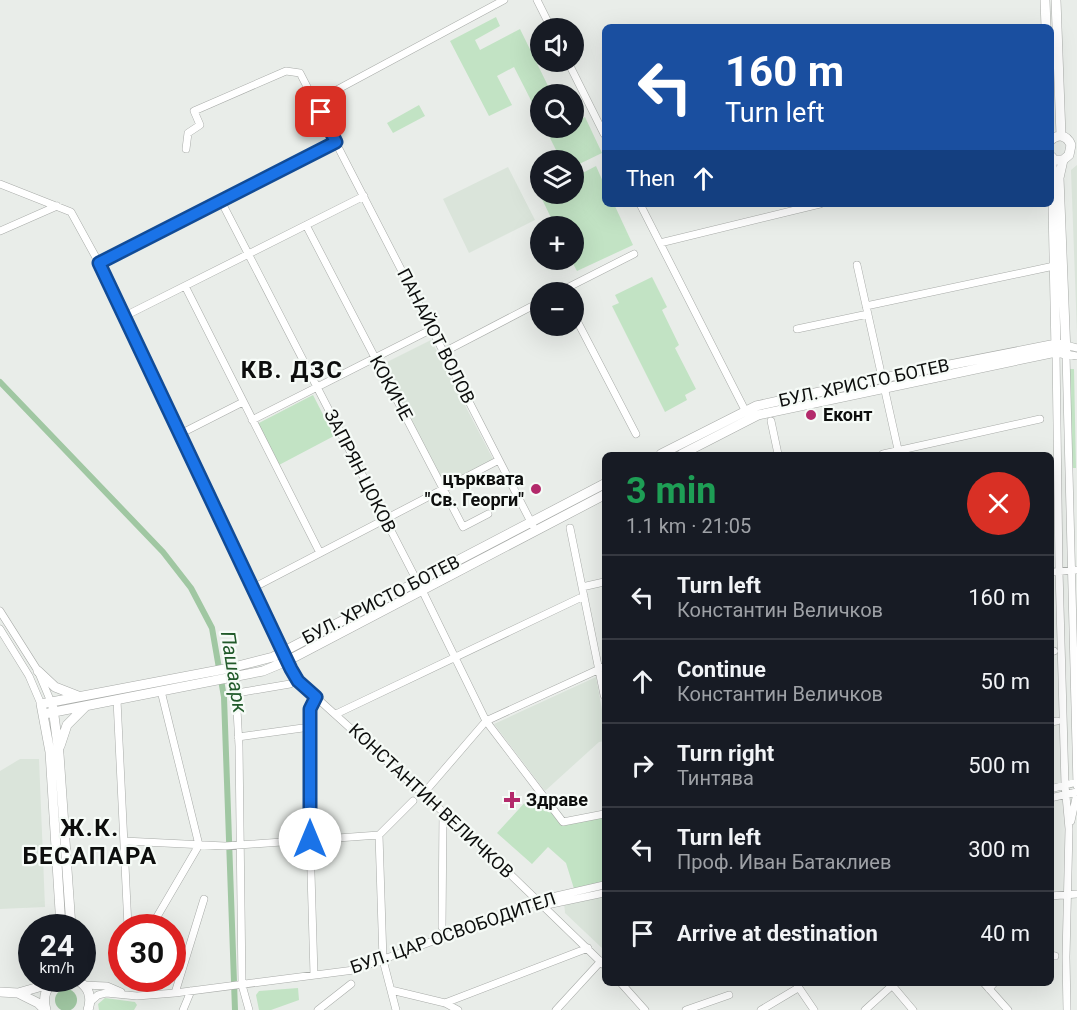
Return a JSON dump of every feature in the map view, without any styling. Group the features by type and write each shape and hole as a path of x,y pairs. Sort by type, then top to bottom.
{"main road":[{"path":"1045,0 1046,24"},
{"path":"1056,0 1071,141 1069,156 1064,160 1059,178 1061,349"},
{"path":"1054,137 1071,141"},
{"path":"1054,158 1064,160"},
{"path":"1052,207 1054,266 1061,349"},
{"name":"БУЛ. ХРИСТО БОТЕВ","path":"685,452 767,403 883,378 1061,349"},
{"name":"БУЛ. ХРИСТО БОТЕВ","path":"665,452 747,415 769,413 885,389 1061,349"},
{"name":"БУЛ. ХРИСТО БОТЕВ","path":"533,527 602,485"},
{"name":"БУЛ. ХРИСТО БОТЕВ","path":"85,701 117,700 263,671 285,656 419,585 533,527 602,496"},
{"name":"БУЛ. ХРИСТО БОТЕВ","path":"48,706 85,701 285,656"},
{"path":"38,671 63,692 85,701 67,725 62,736 59,754"},
{"path":"48,706 44,714 50,752 60,914"},
{"path":"48,706 59,754 69,914"},
{"path":"2,992 21,992"},
{"path":"46,1010 47,992"},
{"path":"87,992 90,1007"},
{"path":"18,993 46,1010"}],"street":[{"path":"316,101 504,0"},
{"path":"537,0 546,18"},
{"name":"ПАНАЙОТ ВОЛОВ","path":"186,149 188,133 200,125 194,111 286,71 300,73 533,527"},
{"path":"573,72 602,130"},
{"path":"99,263 336,142"},
{"path":"0,184 57,206"},
{"path":"124,316 364,196"},
{"name":"ЗАПРЯН ЦОКОВ","path":"220,201 456,657 486,721 563,822 602,814"},
{"path":"0,231 57,206"},
{"name":"КОНСТАНТИН ВЕЛИЧКОВ","path":"57,206 71,212 99,263 298,681 424,793 602,960"},
{"path":"642,207 747,415"},
{"path":"660,243 808,207"},
{"name":"КОКИЧЕ","path":"306,225 463,527 488,514"},
{"path":"580,282 634,254"},
{"path":"857,265 898,452"},
{"path":"796,329 1054,266"},
{"path":"185,286 320,553"},
{"path":"444,352 530,308"},
{"path":"252,420 432,329"},
{"path":"584,334 636,435"},
{"name":"БУЛ. ХРИСТО БОТЕВ","path":"1061,349 1077,348"},
{"path":"1054,788 1077,784 1073,570 1061,349"},
{"path":"1061,349 1059,570 1065,785 1069,829 1067,1010"},
{"name":"БУЛ. ХРИСТО БОТЕВ","path":"1061,349 1077,356"},
{"path":"180,434 243,402"},
{"path":"902,452 1040,419"},
{"path":"771,421 778,452"},
{"path":"253,588 499,459"},
{"path":"1068,468 1077,468"},
{"path":"424,793 486,721 602,667 570,528"},
{"path":"1054,571 1073,570"},
{"path":"582,587 602,582"},
{"path":"336,714 584,596"},
{"path":"0,611 38,671 48,706"},
{"path":"0,628 48,706"},
{"path":"232,668 237,693 242,985 249,1010"},
{"path":"237,693 290,684"},
{"path":"159,914 199,845 161,691"},
{"path":"314,975 310,839 310,709 316,697"},
{"path":"117,700 127,914"},
{"path":"238,736 310,727"},
{"path":"1054,797 1077,792 1069,829"},
{"path":"124,841 227,846 379,835 413,801"},
{"path":"442,927 443,812"},
{"path":"379,835 383,960 396,1010"},
{"name":"БУЛ. ЦАР ОСВОБОДИТЕЛ","path":"96,984 137,996 229,987 354,970 531,905 539,900 602,885"},
{"name":"БУЛ. ЦАР ОСВОБОДИТЕЛ","path":"545,907 602,893"},
{"path":"1054,896 1077,894"},
{"path":"175,993 204,900"},
{"path":"556,918 561,903"},
{"path":"531,905 545,907"},
{"path":"445,1003 588,948"},
{"path":"558,1009 602,964"},
{"path":"318,1010 351,984"},
{"path":"624,986 645,1010"},
{"path":"761,1010 796,986"},
{"path":"798,986 814,1010"},
{"path":"865,1010 890,986"},
{"path":"894,986 913,1010"},
{"path":"986,986 1008,1010"},
{"path":"391,990 445,1003 458,1010"},
{"path":"183,1010 191,991"},
{"name":"БУЛ. ЦАР ОСВОБОДИТЕЛ","path":"90,1007 101,994 123,993"},
{"path":"686,1010 729,995"}],"shaded area":[{"path":"496,17 500,26 475,40 480,50 520,29 530,49 530,72 541,72 547,84 530,84 530,98 514,67 497,76 512,105 489,116 450,41"},
{"path":"419,105 425,116 393,133 387,123"},
{"path":"584,117 602,153 584,162 584,150 556,150 550,138 584,138"},
{"path":"1077,165 1077,333 1071,170"},
{"path":"596,166 602,180 602,207 615,207 633,245 584,268 584,216 550,216 544,204 584,204 584,172"},
{"path":"508,167 533,216 530,216 530,222 469,253 443,199"},
{"path":"652,277 667,307 662,310 679,345 675,348 696,389 685,395 687,400 665,412 612,306 619,303 615,295"},
{"path":"431,340 494,461 445,486 383,364"},
{"path":"1066,369 1074,369 1076,468 1068,468"},
{"path":"313,395 334,436 279,465 257,424"},
{"path":"596,677 602,710 602,741 545,791 494,724"},
{"path":"20,759 39,759 45,907 0,909 0,771"},
{"path":"538,788 563,822 602,814 602,885 575,892 566,863 548,847 532,864 497,833"},
{"path":"602,893 602,948 565,913 564,902"},
{"path":"298,988 299,1000 271,1010 259,1010 256,995 259,991"},
{"path":"58,992 74,992 76,996 74,1008 66,1011 58,1008 55,1000"},
{"path":"105,998 135,1002 137,1005 134,1010 99,1010 98,1004"}],"waterway":[{"name":"Пашаарк","path":"0,382 163,552 191,588 212,628 224,697 235,1010"}],"place":[{"name":"Еконт","path":"811,415"},
{"name":"църквата \"Св. Георги\"","path":"536,489"},
{"name":"Здраве","path":"512,800"}],"district":[{"name":"КВ. ДЗС","path":"292,370"},
{"name":"Ж.К. БЕСАПАРА","path":"90,842"}],"route":[{"path":"310,839 310,709 316,697 298,681 291,669 99,263 336,142 321,112"}]}
